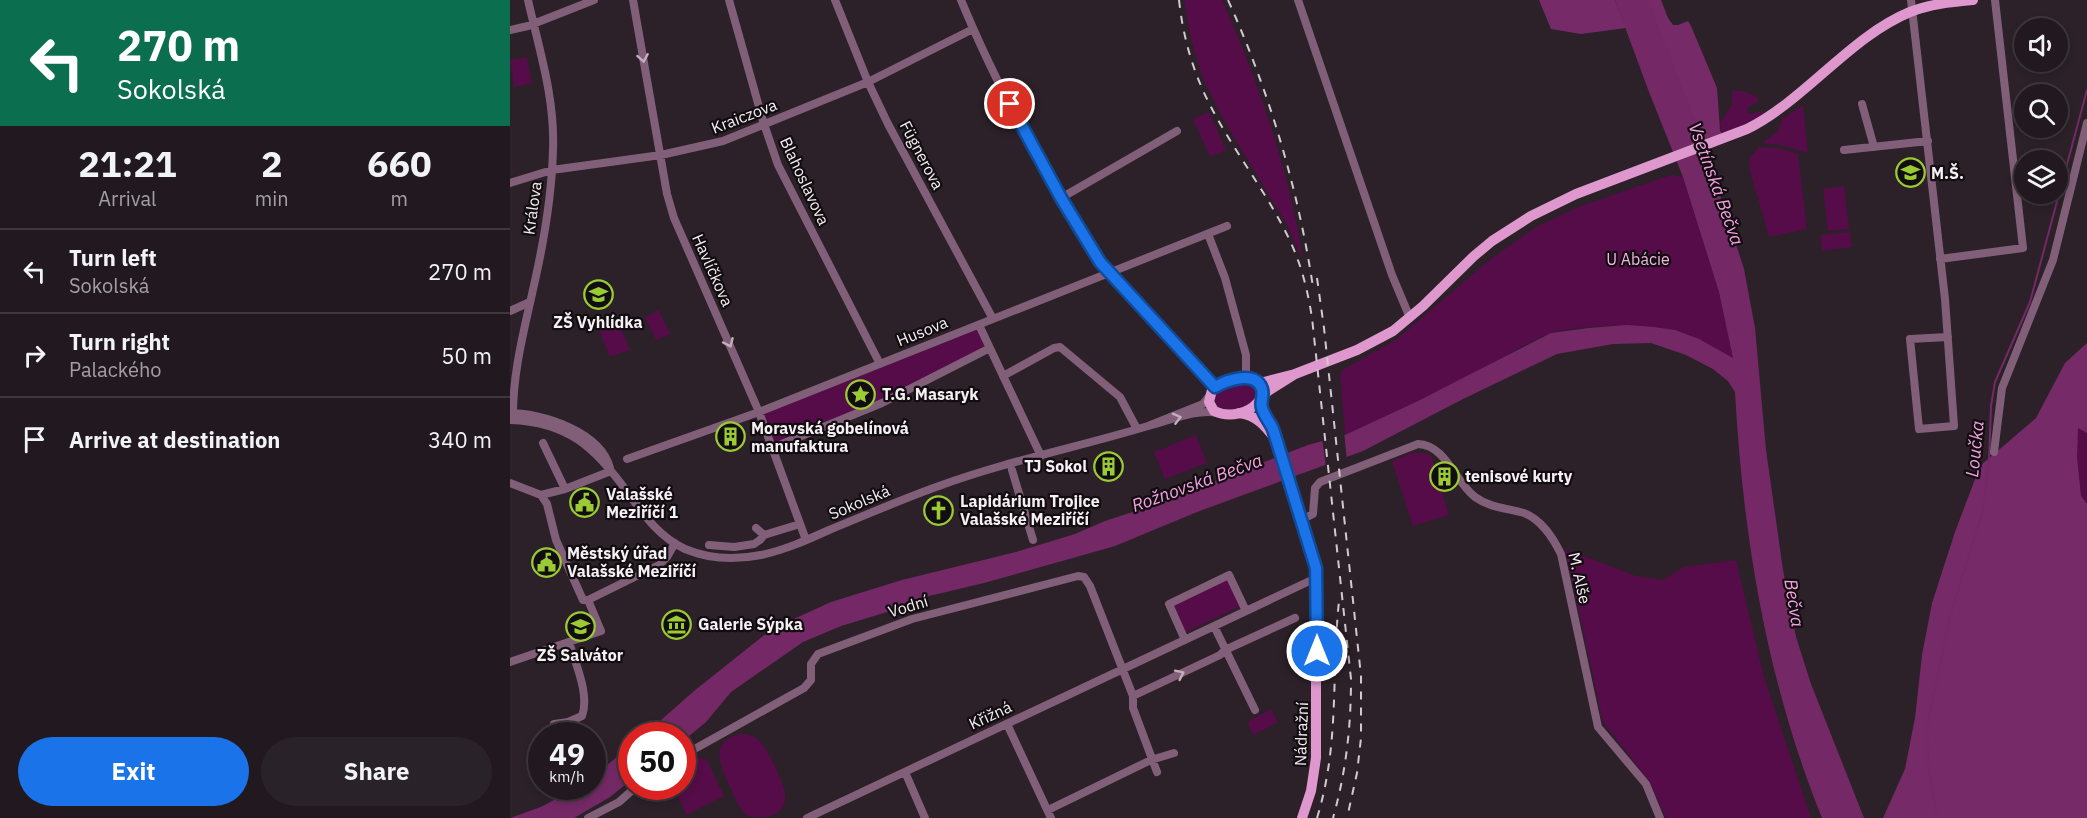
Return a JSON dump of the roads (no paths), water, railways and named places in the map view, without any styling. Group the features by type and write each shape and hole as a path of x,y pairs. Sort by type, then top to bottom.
{"main road":[{"path":"1410,318 1474,256 1521,222 1568,198 1719,141 1764,120 1866,39 1912,6 1973,0"},
{"name":"Sokolská","path":"1213,391 1231,380 1267,381 1295,374 1348,354 1383,337 1410,318"},
{"name":"Sokolská","path":"1218,413 1239,413 1254,408 1268,391 1295,374"},
{"path":"1251,380 1262,389 1261,399"},
{"path":"1213,391 1210,406 1218,413"},
{"name":"Nádražní","path":"1261,399 1262,408 1271,424 1311,549 1316,578 1316,758 1311,791 1302,818"},
{"name":"Nádražní","path":"1239,413 1257,419 1277,443"}],"street":[{"name":"Králova","path":"511,416 513,390 546,222 554,131 550,91 528,0"},
{"path":"510,30 534,24 594,0"},
{"name":"Havlíčkova","path":"633,0 667,194 674,218 759,412 806,540"},
{"name":"Blahoslavova","path":"729,0 778,165 880,364"},
{"name":"Fügnerova","path":"835,0 868,82 888,124 993,319"},
{"path":"961,0 1004,93 1087,242 1108,273 1213,391"},
{"path":"1298,0 1392,275 1410,318"},
{"path":"1940,259 2023,248 1995,0"},
{"path":"1912,6 1948,337 1954,426 1919,429 1910,339 1948,337"},
{"name":"Kraiczova","path":"510,183 552,170 661,155 715,143 868,82 973,29"},
{"path":"1862,104 1874,147"},
{"path":"1994,452 2002,388 2053,260 2087,123"},
{"path":"1061,198 1177,131"},
{"path":"1844,150 1928,141"},
{"name":"Husova","path":"627,459 759,412 1227,226"},
{"path":"1208,234 1225,278 1251,380"},
{"path":"510,311 530,302"},
{"path":"979,325 1041,456"},
{"path":"1003,376 1054,348 1060,347 1120,397 1137,429"},
{"path":"772,448 882,403 990,348"},
{"name":"Sokolská","path":"1148,426 1203,404 1213,391"},
{"name":"Sokolská","path":"511,416 553,427 579,438 611,471 649,522 675,543 694,552 730,558 760,555 806,540 932,488 1148,426 1198,413 1210,411 1218,413"},
{"name":"Sokolská","path":"511,416 544,417 570,426 592,442 607,458 611,471"},
{"path":"553,427 577,441 597,461 598,472 593,479"},
{"path":"543,443 565,489"},
{"name":"M. Alše","path":"1301,520 1313,514 1316,488 1320,482 1406,448 1422,444 1430,446 1439,453 1459,480 1478,498 1493,506 1523,513 1538,522 1553,539 1561,554 1598,727 1646,784 1660,818"},
{"path":"1012,470 1033,540"},
{"path":"510,483 542,495 565,489 611,471"},
{"path":"542,495 547,504 556,540 583,600 588,600 659,565 675,543"},
{"path":"709,545 728,547 759,542 764,535 800,524"},
{"path":"756,528 764,535"},
{"path":"1185,640 1169,604 1229,575 1245,611"},
{"name":"Vodní","path":"696,748 804,688 811,680 811,664 818,654 912,619 1081,576 1088,582 1133,696 1133,708 1157,772"},
{"name":"Křižná","path":"807,818 1316,578"},
{"path":"510,662 601,631 588,600"},
{"path":"1133,696 1295,618"},
{"path":"1214,626 1255,710"},
{"path":"568,722 582,716 584,706 583,692 569,642"},
{"path":"1007,724 1011,740 1049,814 1151,760 1174,753"},
{"path":"905,772 925,818"},
{"path":"588,818 621,800"}],"water":[{"name":"Vsetínská Bečva","path":"1615,0 1648,0 1696,122 1744,269 1755,328 1766,450 1783,570 1796,637 1811,684 1864,818 1822,818 1786,715 1772,662 1752,555 1744,501 1735,392 1728,381 1713,369 1686,355 1651,343 1613,344 1557,354 1363,451 1197,512 1115,546 984,583 908,601 897,609 841,626 803,642 731,692 706,722 696,730 696,722 659,722 772,629 831,602 902,580 1016,552 1075,534 1308,445 1345,435 1418,401 1551,333 1627,325 1654,327 1675,330 1699,339 1733,358 1719,292 1683,177"},
{"path":"618,756 618,791 606,799 606,766"},
{"path":"554,800 605,800 574,818 510,818"}],"waterway":[{"name":"Loučka","path":"1937,818 1928,763 1927,727 1950,616 1982,514 1989,462 1991,406 1995,382 2030,302 2087,90"}],"railway":[{"path":"1179,0 1186,41 1199,80 1219,122 1291,243 1301,270 1312,318 1351,679 1347,749 1333,818"},
{"path":"1228,0 1243,34 1280,140 1299,213 1313,287"},
{"path":"1317,278 1361,676 1361,738 1357,773 1347,818"},
{"path":"1317,818 1329,763 1332,736 1339,601"}],"place":[{"name":"M.Š.","path":"1910,173"},
{"name":"ZŠ Vyhlídka","path":"598,294"},
{"name":"T.G. Masaryk","path":"861,394"},
{"name":"Moravská gobelínová manufaktura","path":"730,437"},
{"name":"TJ Sokol","path":"1108,466"},
{"name":"tenisové kurty","path":"1444,476"},
{"name":"Valašské Meziříčí 1","path":"585,503"},
{"name":"Lapidárium Trojice Valašské Meziříčí","path":"939,510"},
{"name":"Městský úřad Valašské Meziříčí","path":"546,562"},
{"name":"Galerie Sýpka","path":"677,624"},
{"name":"ZŠ Salvátor","path":"580,627"}],"park label":[{"name":"U Abácie","path":"1638,259"}],"water label":[{"name":"Rožnovská Bečva","path":"1197,483"},
{"name":"Bečva","path":"1794,603"}]}
